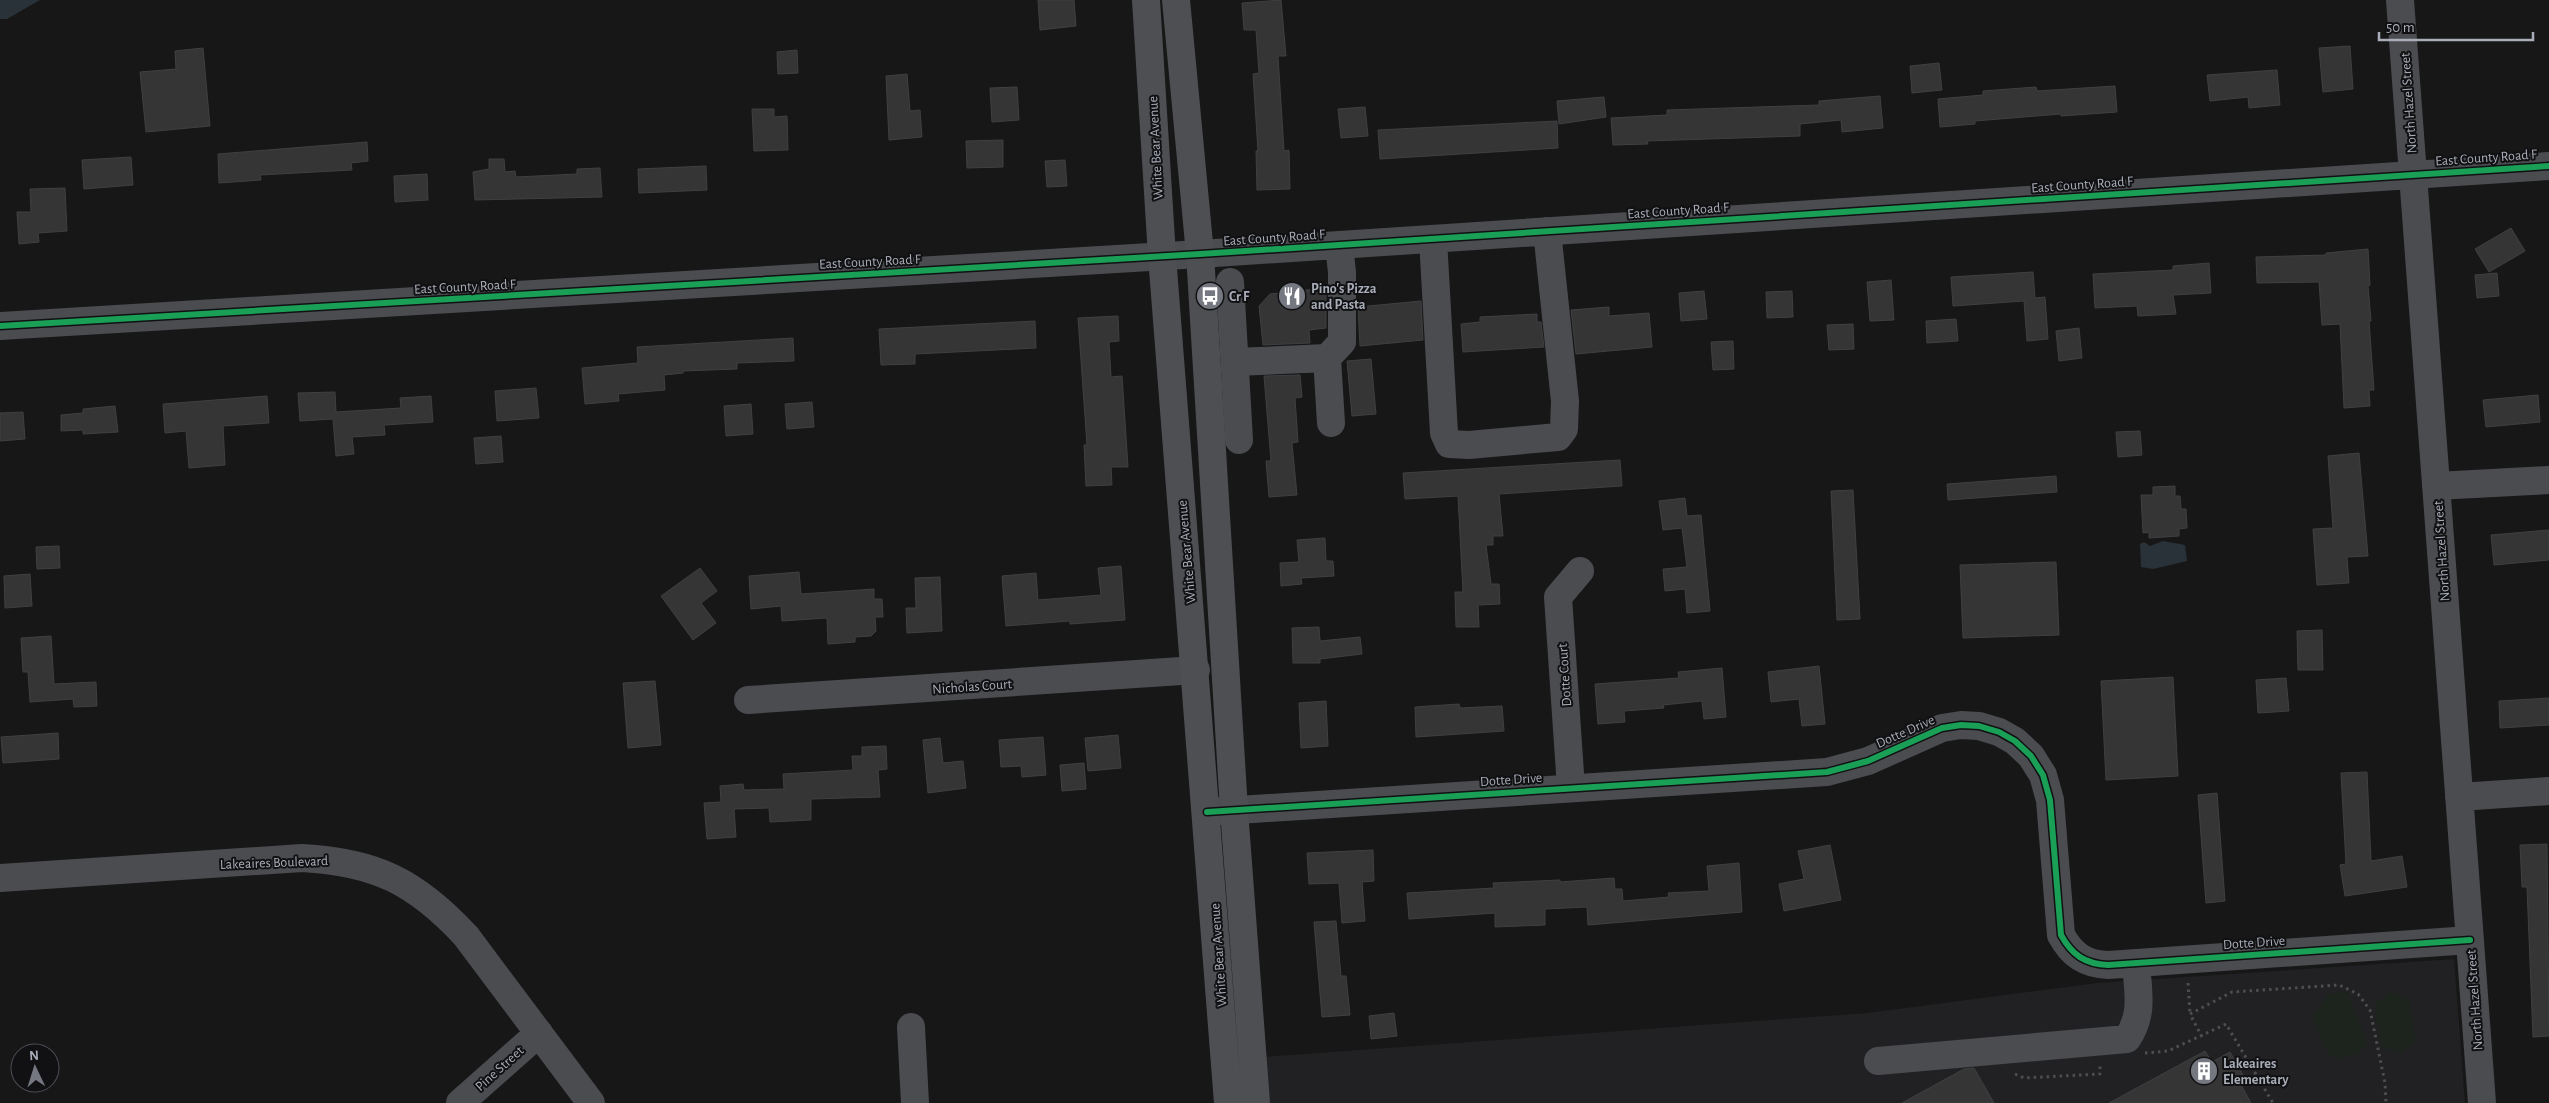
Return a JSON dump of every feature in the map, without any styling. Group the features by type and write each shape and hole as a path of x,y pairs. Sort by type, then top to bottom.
{"main road":[{"name":"White Bear Avenue","path":"1146,0 1162,256 1196,670 1228,1103"},
{"name":"White Bear Avenue","path":"1176,0 1200,254 1234,810 1256,1103"}],"street":[{"name":"North Hazel Street","path":"2400,0 2482,1103"},
{"name":"East County Road F","path":"0,326 1200,254 2549,166"},
{"path":"1433,239 1444,433 1449,444 1469,445 1558,437 1564,429 1566,401 1547,231"},
{"path":"1235,362 1327,358 1342,342 1342,272 1339,245"},
{"path":"1230,282 1239,440"},
{"path":"1327,358 1331,423"},
{"path":"2436,486 2549,480"},
{"name":"Dotte Court","path":"1571,788 1558,597 1580,571"},
{"name":"Nicholas Court","path":"748,700 1196,670"},
{"name":"Dotte Drive","path":"1207,812 1827,772 1868,761 1942,728 1961,725 1979,726 1999,732 2015,741 2031,756 2043,775 2050,800 2061,935 2068,948 2079,958 2093,964 2136,963 2470,940"},
{"path":"2459,797 2549,791"},
{"name":"Lakeaires Boulevard","path":"0,878 302,858 337,860 370,868 397,879 426,897 446,914 466,936 591,1103"},
{"path":"1878,1061 2127,1039 2136,1025 2138,1012 2136,963"},
{"path":"911,1026 915,1103"},
{"name":"Pine Street","path":"460,1103 539,1033"}],"path":[{"path":"2186,959 2189,1012 2202,1037"},
{"path":"2202,1037 2190,1014 2232,992 2340,985 2358,994 2370,1010 2385,1083 2386,1103"},
{"path":"2202,1037 2226,1024 2273,1103"}],"shaded area":[{"path":"0,0 40,0 7,19 0,19"},
{"path":"2163,541 2185,545 2187,561 2153,569 2141,567 2140,544 2144,542 2150,546"},
{"path":"2454,959 2465,1103 1268,1103 1264,1057 1867,1013 2097,983"},
{"path":"2391,991 2409,999 2416,1042 2400,1053 2382,1047 2374,1005"},
{"path":"2347,992 2368,1044 2358,1054 2337,1060 2328,1053 2312,1018 2328,994"}],"building":[{"path":"1038,0 1074,0 1076,26 1040,30"},
{"path":"1281,0 1286,56 1278,56 1284,151 1289,150 1290,189 1257,190 1256,151 1258,151 1253,74 1259,73 1256,30 1244,30 1242,3"},
{"path":"2350,46 2353,89 2323,92 2319,48"},
{"path":"203,48 210,126 146,132 140,72 176,69 175,51"},
{"path":"797,50 798,73 778,74 777,52"},
{"path":"1939,63 1942,90 1912,93 1910,66"},
{"path":"2277,70 2280,105 2249,108 2248,97 2210,101 2207,75"},
{"path":"907,74 910,111 920,110 922,137 889,140 886,76"},
{"path":"2115,86 2117,112 2061,116 2061,114 1975,121 1975,124 1940,127 1938,99 1983,95 1983,91 2036,87 2037,91"},
{"path":"1017,87 1019,120 992,122 990,88"},
{"path":"1880,96 1883,128 1842,132 1841,120 1800,124 1800,136 1647,141 1648,144 1613,145 1611,118 1667,115 1667,110 1819,105 1819,101"},
{"path":"1604,97 1606,117 1559,124 1557,101"},
{"path":"1365,107 1368,136 1341,138 1338,109"},
{"path":"752,109 774,109 774,117 787,116 788,150 754,151"},
{"path":"1557,121 1558,148 1380,159 1378,130"},
{"path":"1003,140 1003,167 967,168 966,141"},
{"path":"367,142 368,161 351,163 352,170 260,175 261,180 219,183 218,154"},
{"path":"131,157 133,185 84,189 82,160"},
{"path":"489,159 504,159 505,172 515,171 516,177 577,174 577,169 600,168 602,197 475,200 473,172 489,169"},
{"path":"1065,160 1067,186 1047,187 1045,161"},
{"path":"706,166 707,190 639,193 638,169"},
{"path":"427,174 428,200 395,202 394,176"},
{"path":"65,188 67,231 38,233 39,242 19,244 17,212 31,212 30,189"},
{"path":"2511,228 2525,251 2489,272 2475,249"},
{"path":"2368,249 2370,285 2368,286 2371,321 2369,321 2374,390 2369,390 2370,406 2344,408 2340,324 2322,325 2319,282 2257,283 2256,257 2326,255 2326,253"},
{"path":"2209,263 2211,293 2173,295 2176,314 2138,316 2137,306 2095,308 2093,274 2173,270 2173,266"},
{"path":"2033,272 2035,298 2045,297 2048,339 2027,341 2024,301 1953,306 1951,277"},
{"path":"2497,273 2499,296 2477,298 2475,275"},
{"path":"1891,280 1894,320 1870,321 1867,282"},
{"path":"1326,288 1326,328 1309,330 1310,343 1263,345 1259,306 1270,294"},
{"path":"1704,291 1707,319 1681,321 1679,293"},
{"path":"1792,291 1793,317 1767,318 1766,292"},
{"path":"1421,301 1423,340 1360,346 1358,307"},
{"path":"1609,307 1609,316 1649,313 1652,347 1576,354 1571,310"},
{"path":"1537,314 1537,322 1541,322 1544,347 1463,352 1461,324 1480,322 1480,317"},
{"path":"1118,316 1119,341 1109,342 1111,377 1122,376 1128,467 1111,467 1112,485 1086,486 1084,445 1087,445 1078,318"},
{"path":"1956,319 1958,341 1927,343 1926,321"},
{"path":"1035,321 1036,348 915,354 915,364 881,365 879,329"},
{"path":"1853,324 1854,349 1829,350 1827,325"},
{"path":"2079,328 2082,358 2059,361 2056,331"},
{"path":"793,338 794,361 737,363 737,369 683,371 683,373 664,375 665,390 618,394 619,401 585,404 582,368 638,363 637,347"},
{"path":"1733,341 1734,369 1713,370 1711,342"},
{"path":"1371,359 1376,414 1352,416 1347,361"},
{"path":"1300,375 1302,397 1295,398 1298,442 1292,443 1297,495 1269,497 1266,461 1271,461 1264,376"},
{"path":"536,388 539,418 497,421 495,391"},
{"path":"335,392 336,412 401,408 400,398 431,396 433,422 384,425 385,435 352,437 354,454 336,456 333,419 300,421 298,393"},
{"path":"2538,395 2540,422 2486,427 2483,400"},
{"path":"267,396 269,423 223,426 225,465 189,468 186,431 165,433 163,404"},
{"path":"812,402 814,427 787,429 785,404"},
{"path":"751,404 753,434 726,436 724,406"},
{"path":"115,406 118,432 83,434 83,430 61,431 61,415 83,413 83,409"},
{"path":"23,412 25,439 0,441 0,413"},
{"path":"2140,431 2142,455 2118,457 2116,432"},
{"path":"501,436 503,462 476,464 474,438"},
{"path":"2359,453 2368,556 2347,557 2349,583 2317,585 2313,529 2333,528 2328,456"},
{"path":"1620,460 1622,486 1499,494 1503,536 1493,536 1493,545 1486,545 1491,584 1499,584 1500,604 1478,605 1479,627 1456,627 1455,592 1463,592 1458,496 1405,499 1403,473"},
{"path":"2056,476 2057,492 1948,500 1947,484"},
{"path":"2175,486 2175,496 2180,496 2181,509 2186,509 2187,528 2179,529 2179,536 2149,538 2149,532 2143,533 2141,495 2153,495 2153,487"},
{"path":"1853,490 1860,619 1837,620 1831,491"},
{"path":"1685,498 1687,516 1701,515 1710,611 1687,613 1685,589 1665,591 1663,569 1687,567 1682,528 1663,530 1659,501"},
{"path":"2549,530 2549,560 2494,565 2491,535"},
{"path":"1325,538 1326,561 1333,561 1334,576 1301,578 1302,584 1281,586 1280,563 1299,562 1297,540"},
{"path":"59,546 60,568 37,569 36,547"},
{"path":"2056,562 2059,635 1963,638 1960,565"},
{"path":"1121,566 1125,620 1070,624 1070,621 1006,626 1002,576 1036,573 1038,600 1101,595 1098,568"},
{"path":"700,568 717,591 701,603 716,623 693,640 661,596"},
{"path":"799,572 801,594 874,589 874,599 882,599 883,617 875,617 876,631 871,636 855,637 855,642 828,644 827,618 782,621 781,606 751,609 749,576"},
{"path":"30,574 32,606 5,608 4,576"},
{"path":"940,577 942,631 907,633 906,608 916,608 915,578"},
{"path":"1319,627 1320,641 1360,637 1362,654 1320,659 1320,663 1293,663 1292,628"},
{"path":"2322,630 2323,670 2298,670 2297,631"},
{"path":"51,636 54,684 96,682 97,706 74,707 73,699 30,702 28,672 23,672 21,638"},
{"path":"1819,666 1825,724 1802,726 1799,699 1771,702 1768,672"},
{"path":"1722,668 1726,717 1704,719 1702,701 1663,705 1664,708 1624,711 1625,722 1598,724 1595,684 1679,678 1678,672"},
{"path":"2173,677 2178,776 2106,780 2101,681"},
{"path":"2286,678 2289,711 2258,713 2256,680"},
{"path":"655,681 661,745 628,748 623,683"},
{"path":"2549,698 2549,725 2500,728 2499,701"},
{"path":"1326,701 1328,746 1301,748 1299,703"},
{"path":"1459,704 1460,708 1502,706 1504,731 1416,737 1415,707"},
{"path":"58,733 59,759 3,763 1,737"},
{"path":"1118,735 1121,768 1088,771 1085,738"},
{"path":"1043,737 1046,775 1022,777 1021,766 1001,767 999,740"},
{"path":"940,738 943,763 963,761 966,788 928,793 923,740"},
{"path":"886,746 887,769 878,770 880,797 811,799 811,820 770,822 769,808 734,809 736,837 707,839 704,803 721,802 720,786 743,784 744,790 784,789 783,774 853,770 852,756 862,756 862,747"},
{"path":"1084,763 1086,789 1062,791 1060,765"},
{"path":"2367,772 2371,861 2402,856 2407,887 2345,896 2340,865 2346,864 2341,773"},
{"path":"2217,793 2225,901 2206,903 2198,795"},
{"path":"2547,844 2549,1036 2533,1037 2527,887 2522,887 2520,845"},
{"path":"1830,845 1841,900 1784,911 1779,884 1804,879 1798,851"},
{"path":"1373,850 1374,881 1362,882 1365,921 1342,923 1339,883 1309,884 1307,853"},
{"path":"1739,863 1742,912 1588,925 1587,907 1545,909 1545,925 1495,927 1495,913 1409,919 1407,893 1494,888 1493,883 1560,880 1560,882 1614,878 1615,889 1622,889 1623,901 1669,897 1668,893 1709,891 1707,866"},
{"path":"1336,921 1341,976 1346,976 1350,1015 1322,1017 1314,922"},
{"path":"1394,1013 1397,1036 1371,1039 1369,1016"},
{"name":"Lakeaires Elementary","path":"2205,1051 2212,1062 2230,1052 2246,1080 2240,1083 2251,1103 2109,1103"},
{"path":"1974,1068 1994,1103 1902,1103 1964,1069"}],"cycle path":[{"path":"0,326 1200,254 2549,166"},
{"path":"1207,812 1827,772 1868,761 1942,728 1961,725 1979,726 1999,732 2015,741 2031,756 2043,775 2050,800 2061,935 2075,953 2092,963 2108,965 2470,940"}],"place":[{"name":"Cr F","path":"1210,296"},
{"name":"Pino's Pizza and Pasta","path":"1292,296"},
{"name":"Lakeaires Elementary","path":"2204,1071"}]}
